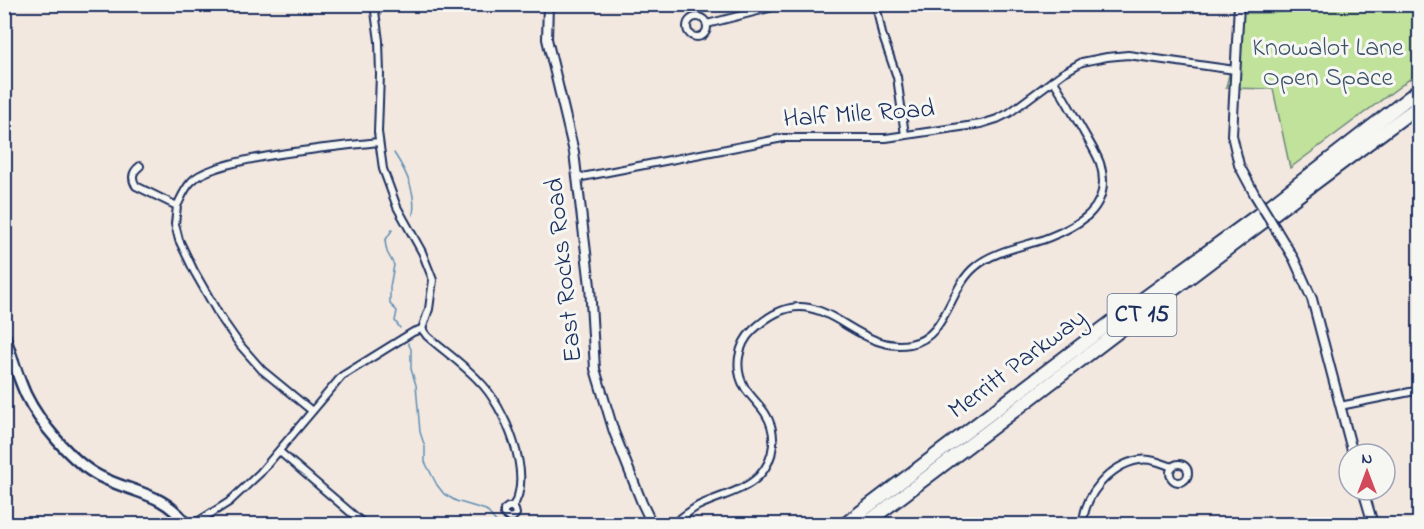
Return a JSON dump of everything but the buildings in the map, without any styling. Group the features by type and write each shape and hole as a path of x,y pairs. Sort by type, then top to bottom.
{"highway":[{"name":"Merritt Parkway","path":"845,525 1104,327 1266,208 1419,89"},
{"name":"Merritt Parkway","path":"865,525 1123,330 1240,238 1419,105"}],"main road":[{"path":"4,334 27,397 47,427 67,450 99,476 155,497 170,506 186,525"}],"street":[{"path":"374,4 380,55 379,142 386,182 422,252 433,280 429,309 422,329"},
{"name":"East Rocks Road","path":"548,4 547,39 569,125 577,178 590,286 595,369 614,432 652,525"},
{"path":"707,24 784,4"},
{"path":"876,4 882,34 897,77 905,135"},
{"path":"1239,4 1232,121 1233,146 1242,174 1294,259 1312,300 1350,442"},
{"name":"Half Mile Road","path":"577,178 783,138 866,138 981,124 1009,113 1053,80 1082,62 1119,55 1235,70"},
{"path":"672,525 696,507 752,483 763,471 772,454 773,436 768,418 746,390 740,377 739,367 739,357 747,335 762,322 789,309 811,307 825,312 881,343 900,345 920,342 934,331 958,285 977,265 996,255 1069,230 1086,218 1099,198 1102,184 1100,164 1053,80"},
{"path":"312,411 262,370 240,345 219,315 179,240 175,224 177,206 191,180 220,167 263,156 379,142"},
{"path":"140,166 132,175 132,181 136,186 177,206"},
{"path":"194,525 229,502 280,452 342,376 413,332 422,329"},
{"path":"422,329 427,336 480,381 495,402 516,450 520,472 518,500 512,507"},
{"path":"1340,406 1419,390"},
{"path":"280,452 364,525"},
{"path":"1083,525 1088,500 1113,473 1140,460 1155,461 1172,467"},
{"path":"1366,502 1373,525"}],"green space":[{"name":"Knowalot Lane Open Space","path":"1316,5 1419,5 1419,72 1290,168 1273,89 1226,88 1239,13 1288,11"}],"waterway":[{"path":"394,153 410,182 413,215"},
{"path":"392,230 385,241 387,252 394,265 390,304 397,311 395,321 400,328"},
{"path":"408,343 411,349 411,369 416,385 425,462 444,494 456,501 486,510 498,524"}]}
